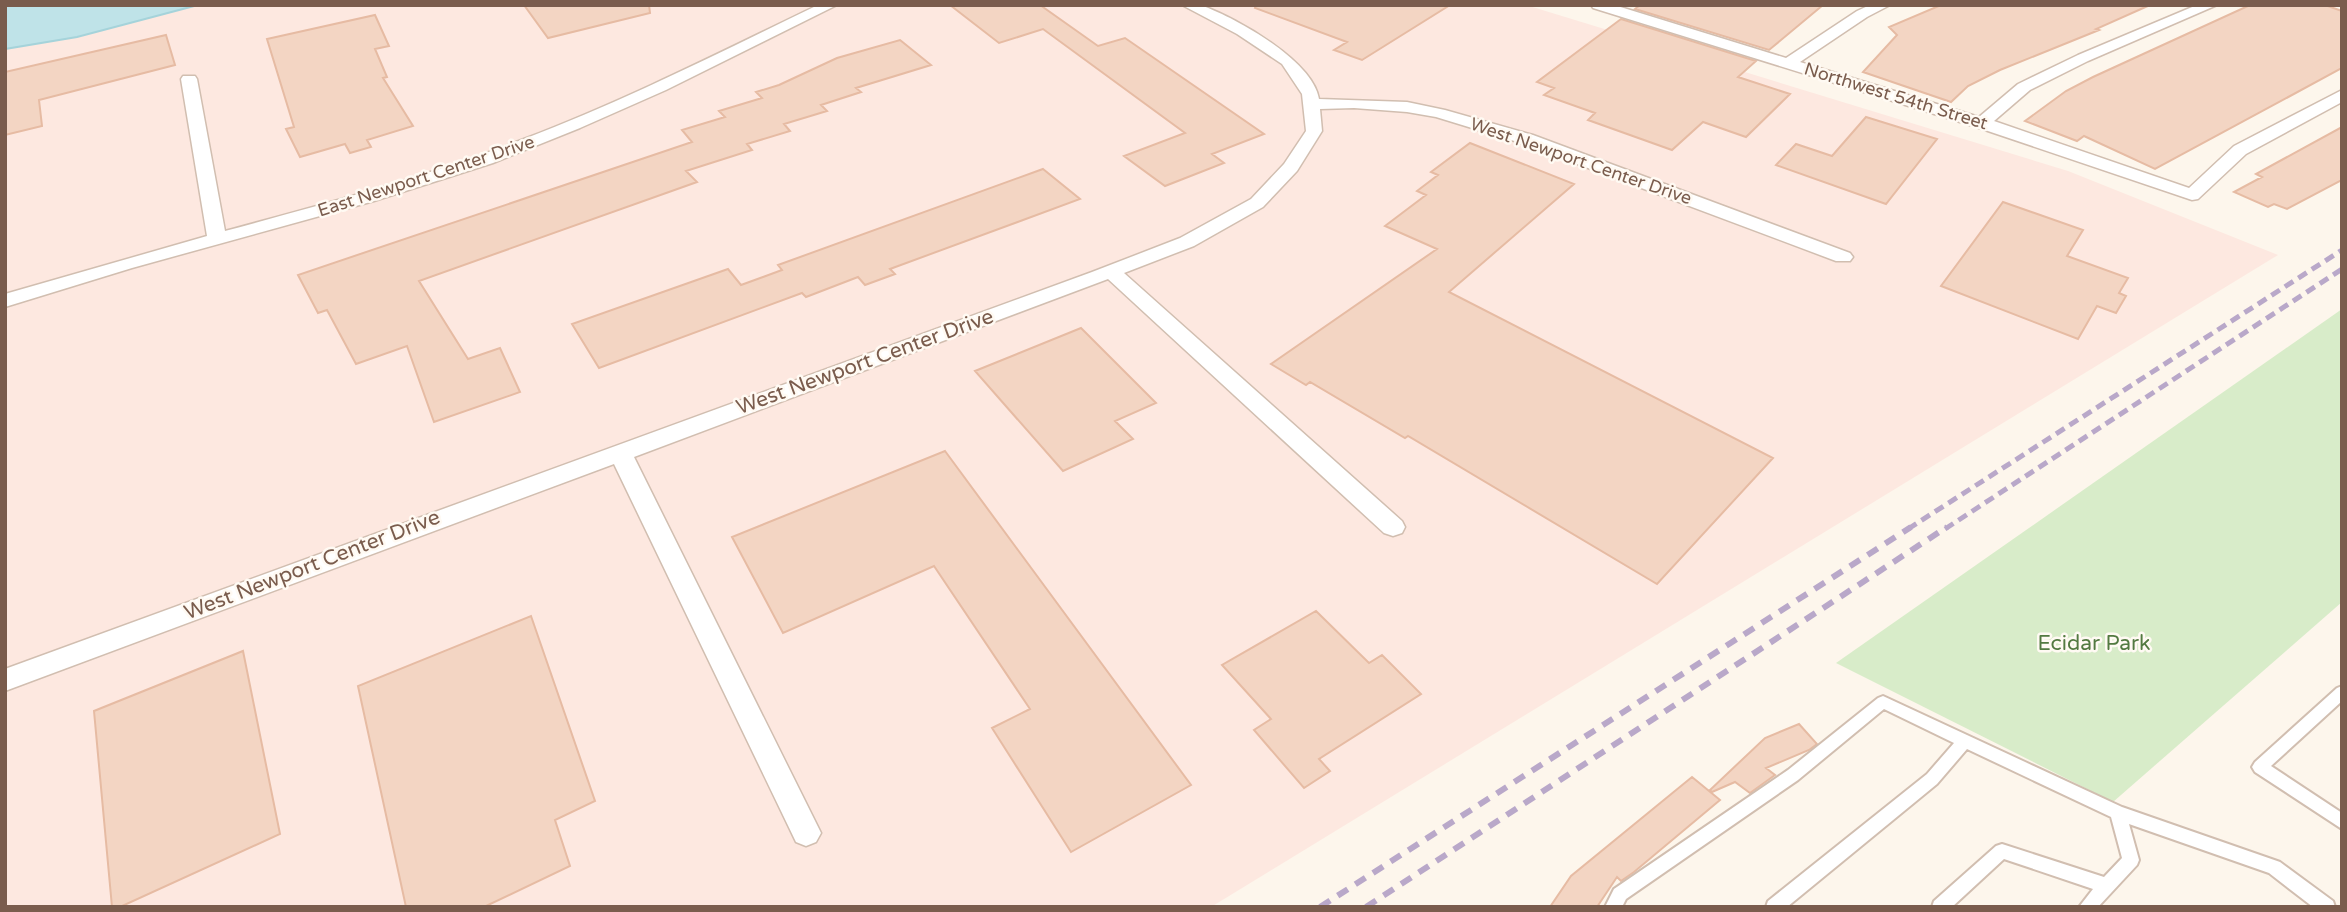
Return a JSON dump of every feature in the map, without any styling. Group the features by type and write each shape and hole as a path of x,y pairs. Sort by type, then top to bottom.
{"street":[{"name":"East Newport Center Drive","path":"5,301 376,195 524,145 623,104 830,5"},
{"name":"West Newport Center Drive","path":"5,680 1111,271 1187,242 1257,203 1291,167 1314,131 1310,94 1288,61 1242,31 1189,5"},
{"name":"Northwest 54th Street","path":"1598,5 1982,123 2192,195"},
{"path":"1842,5 1863,14"},
{"path":"1788,63 1863,14 1883,5"},
{"path":"1982,123 2024,87 2083,58 2210,5"},
{"path":"189,79 216,240"},
{"path":"2192,195 2240,150 2342,95"},
{"name":"West Newport Center Drive","path":"1311,104 1354,103 1407,107 1439,113 1527,139 1843,257"},
{"path":"1111,271 1393,527"},
{"path":"620,452 806,833"}],"lane":[{"path":"2342,692 2260,767 2342,822"},
{"path":"1613,907 1620,894 1793,775 1883,702 2118,813 2274,867 2327,907"},
{"path":"1774,907 1932,779 1965,741"},
{"path":"2087,907 2131,860 2118,813"},
{"path":"1940,907 2002,850 2107,886"}],"shaded area":[{"path":"5,5 1526,5 2068,171 2278,255 1211,907 5,907"}],"green space":[{"name":"Ecidar Park","path":"2342,309 2342,602 2113,802 1836,663"}],"water":[{"path":"5,5 198,5 77,37 5,49"}],"building":[{"path":"524,5 649,5 650,13 548,38"},
{"path":"950,5 1040,5 1098,46 1125,38 1264,134 1212,154 1224,163 1165,186 1124,156 1185,133 1043,29 999,43"},
{"path":"1256,5 1450,5 1362,60 1334,50 1347,42 1255,8"},
{"path":"1640,5 1823,5 1769,50 1635,9"},
{"path":"1941,5 2150,5 2096,29 2099,30 2000,70 1968,86 1951,102 1863,72 1897,35 1889,27"},
{"path":"2250,5 2325,5 2342,11 2342,68 2155,169 2084,136 2077,141 2025,121 2066,91 2093,77"},
{"path":"375,15 389,46 375,49 387,77 383,78 413,126 367,140 371,147 350,153 345,144 300,157 286,129 294,127 267,39"},
{"path":"1621,19 1756,61 1738,77 1790,94 1746,137 1703,122 1672,150 1588,120 1595,113 1544,95 1554,88 1537,82"},
{"path":"166,35 175,65 39,100 42,126 5,135 5,72"},
{"path":"900,40 931,65 856,88 861,92 821,105 827,111 784,124 790,131 747,144 752,150 686,171 697,182 419,281 468,359 500,348 520,392 434,422 407,346 356,364 327,310 318,313 298,275 692,142 682,130 725,117 719,111 762,98 756,92 779,85 837,58"},
{"path":"1866,117 1937,139 1886,204 1776,165 1796,144 1832,156"},
{"path":"2342,127 2342,180 2287,209 2274,204 2268,207 2234,192 2262,177 2256,174"},
{"path":"1470,143 1574,184 1449,292 1773,458 1657,584 1408,436 1405,438 1310,382 1306,385 1271,364 1437,249 1385,226 1426,195 1417,191 1438,175 1431,172"},
{"path":"1043,169 1080,199 890,269 895,274 865,285 858,277 806,297 802,293 599,368 572,324 728,269 741,285 782,270 778,265"},
{"path":"2003,202 2083,230 2067,256 2128,278 2119,293 2126,296 2116,313 2097,306 2078,339 1941,286"},
{"path":"1081,328 1156,403 1115,421 1133,439 1063,471 975,371"},
{"path":"945,451 1191,785 1071,852 992,728 1030,709 934,566 783,633 732,537"},
{"path":"1316,611 1369,663 1382,655 1421,694 1319,759 1330,771 1304,788 1254,730 1271,719 1222,665"},
{"path":"531,616 595,801 555,820 570,866 484,907 406,907 358,686"},
{"path":"243,651 280,834 120,907 112,907 94,711"},
{"path":"1799,724 1817,744 1766,768 1775,775 1750,793 1735,782 1712,792 1710,790 1765,738"},
{"path":"1692,777 1720,800 1634,872 1621,881 1617,877 1597,907 1550,907 1571,876"}],"railway":[{"path":"1908,529 2342,250"},
{"path":"1945,529 2342,269"},
{"path":"1320,907 1911,527"},
{"path":"1366,907 1947,527"}]}
